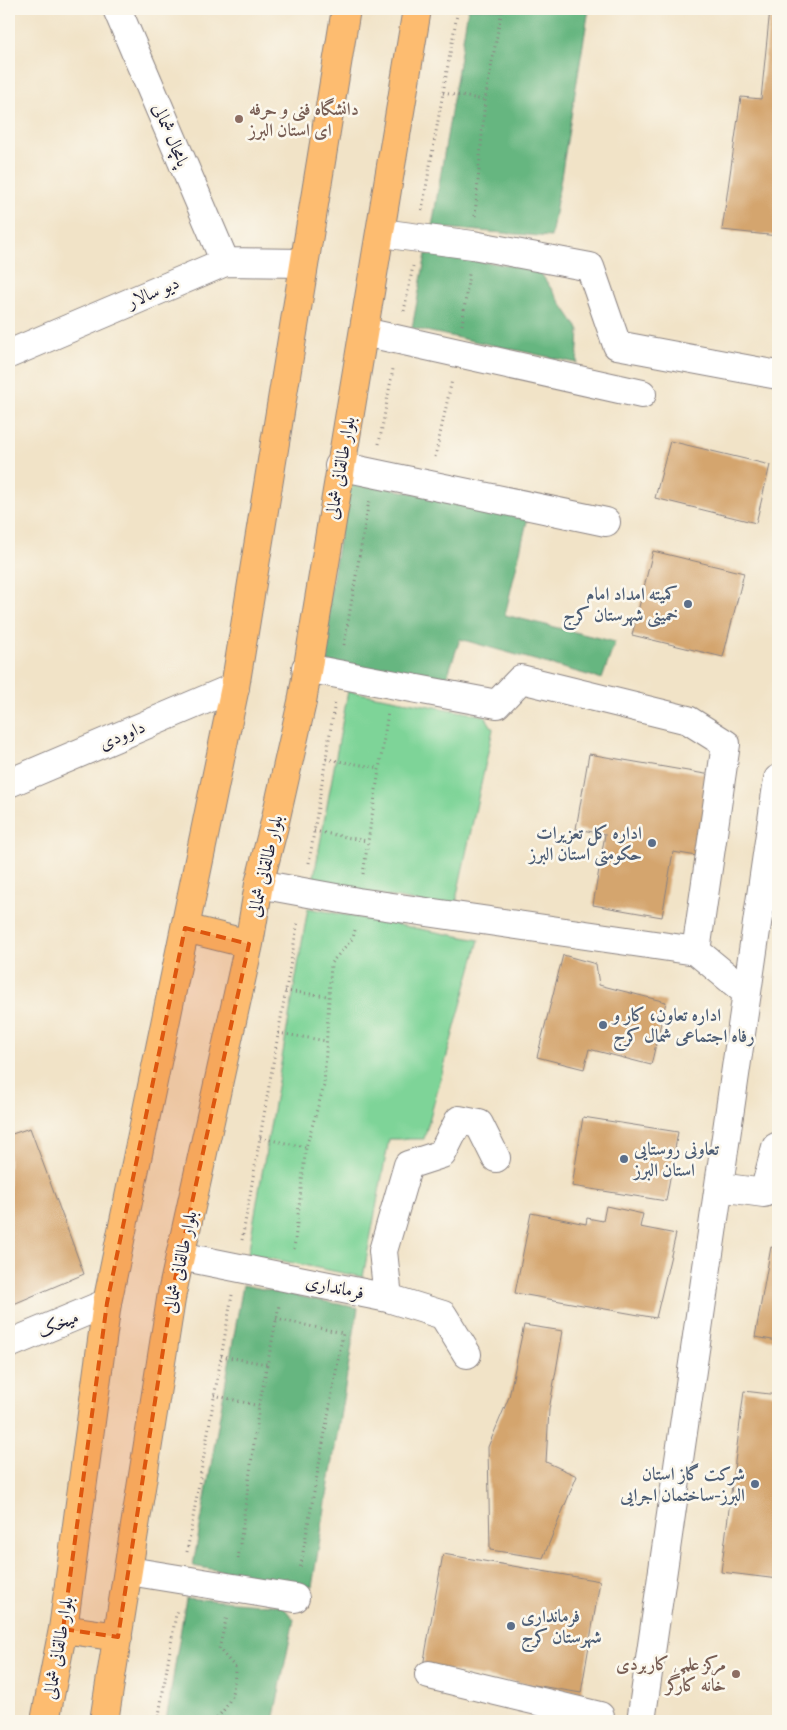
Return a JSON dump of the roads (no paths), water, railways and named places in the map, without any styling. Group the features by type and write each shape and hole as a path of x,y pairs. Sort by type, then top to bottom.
{"main road":[{"name":"بلوار طالقانی شمالی","path":"45,1721 63,1629 108,1303 235,687 346,9"},
{"name":"بلوار طالقانی شمالی","path":"104,1721 172,1293 249,944 259,884 300,710 339,466 381,233 417,9"},
{"path":"185,928 249,944"},
{"path":"63,1629 118,1637"}],"street":[{"name":"پامچال شمالی","path":"116,9 225,262"},
{"path":"381,233 473,245 590,267 617,345 778,375"},
{"name":"دیو سالار","path":"9,354 225,262 304,263"},
{"path":"364,332 642,394"},
{"path":"339,466 606,522"},
{"path":"306,668 497,704 521,679 688,720 726,744 696,951"},
{"name":"داوودی","path":"9,783 235,687"},
{"path":"642,1721 778,779"},
{"path":"259,884 358,902 696,951 747,994"},
{"path":"388,1298 383,1251 408,1165 442,1154 459,1120 479,1124 496,1158"},
{"path":"719,1187 764,1193 776,1147 778,1147"},
{"name":"فرمانداری","path":"180,1256 388,1298 443,1316 467,1354"},
{"name":"میخک","path":"9,1344 108,1303"},
{"path":"129,1570 295,1598"},
{"path":"430,1675 600,1716 599,1721"}],"place":[{"name":"دانشگاه فنی و حرفه ای استان البرز","path":"239,119"},
{"name":"کمیته امداد امام خمینی شهرستان کرج","path":"688,604"},
{"name":"اداره کل تعزیرات حکومتی استان البرز","path":"652,843"},
{"name":"اداره تعاون، کار و رفاه اجتماعی شمال کرج","path":"603,1025"},
{"name":"تعاونی روستایی استان البرز","path":"624,1159"},
{"name":"شرکت گاز استان البرز-ساختمان اجرایی","path":"755,1484"},
{"name":"فرمانداری شهرستان کرج","path":"511,1626"},
{"name":"مرکز علمی کاربردی خانه کارگر","path":"736,1674"}]}
